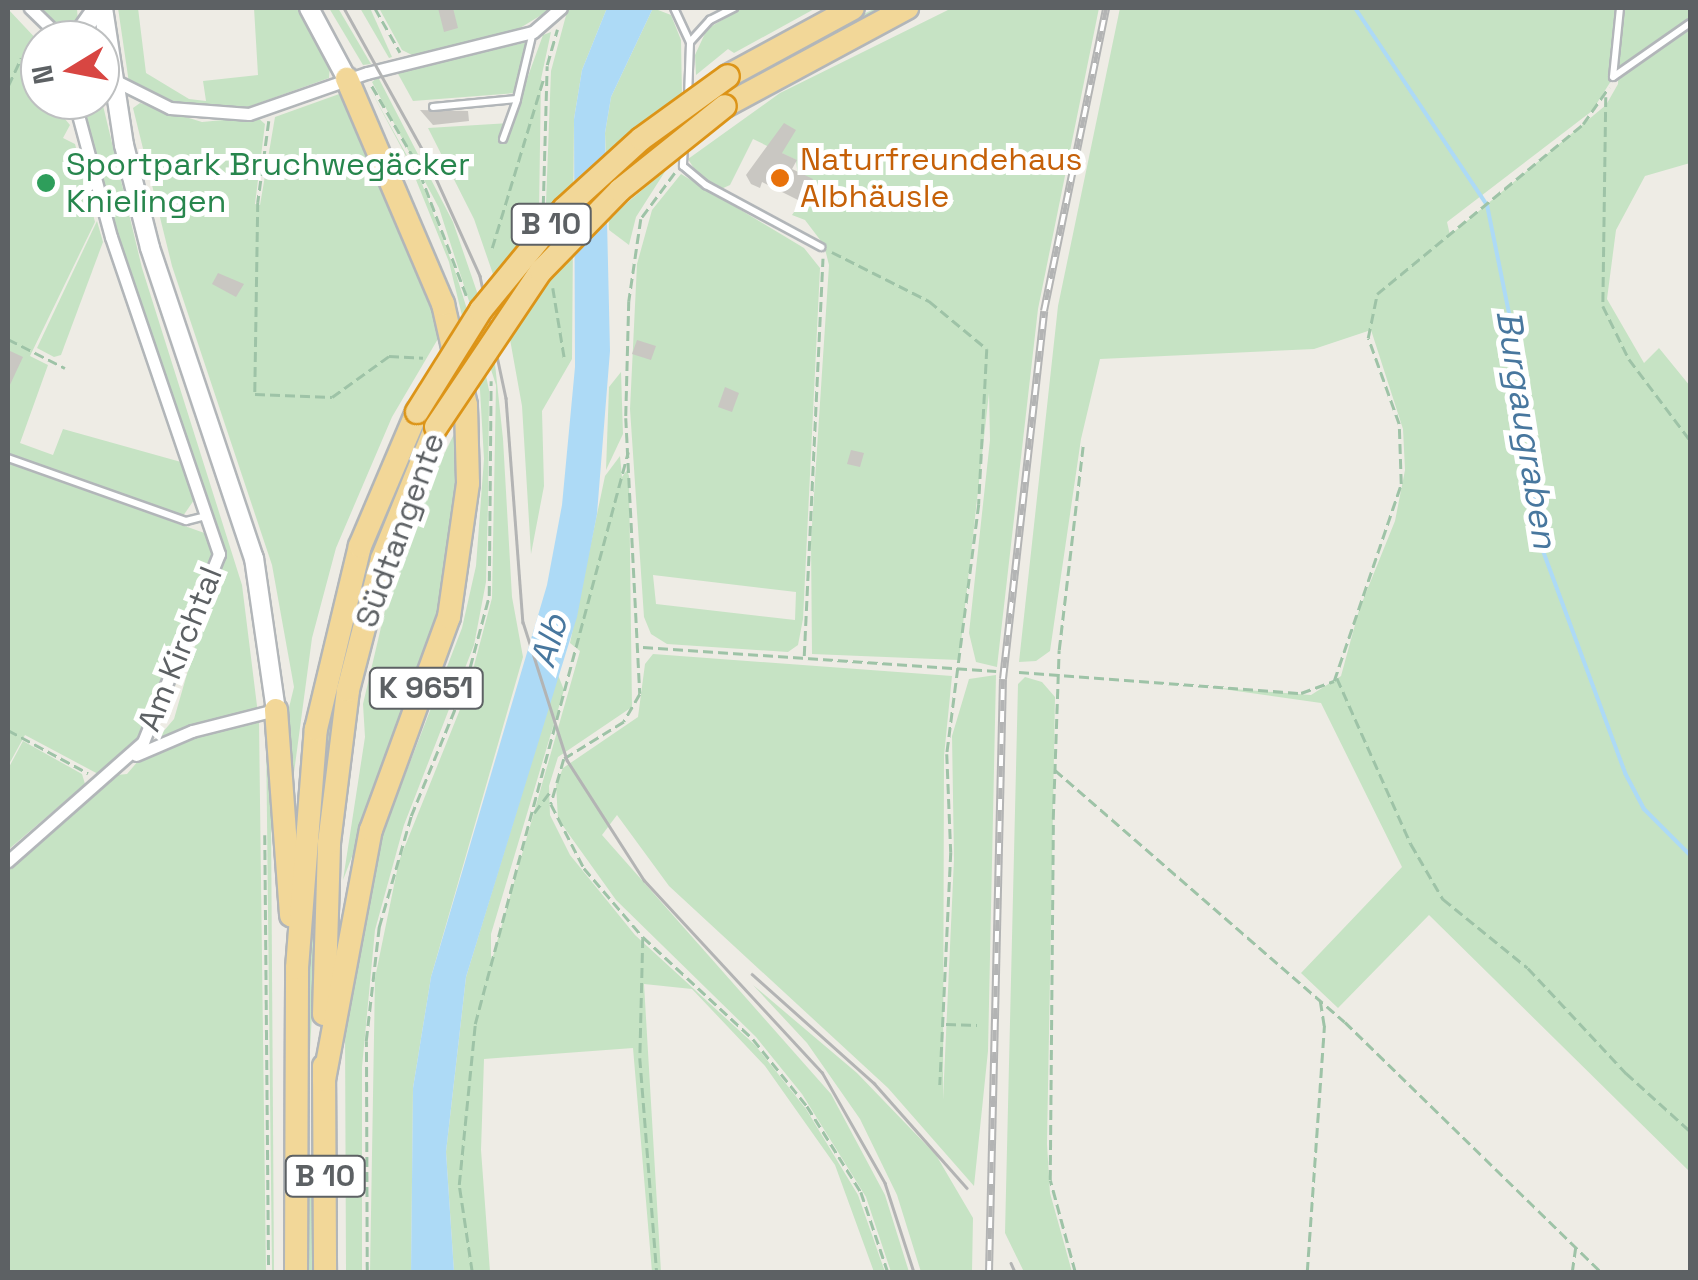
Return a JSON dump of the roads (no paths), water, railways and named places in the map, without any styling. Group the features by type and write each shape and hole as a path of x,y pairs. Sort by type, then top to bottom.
{"highway":[{"name":"Südtangente","path":"296,1272 297,968 312,761 327,670 360,546 417,412 481,310 564,209 641,140 728,76 852,8"},
{"name":"Südtangente","path":"325,1272 326,888 348,690 382,559 436,427 475,361 552,259 620,190 725,106 907,8"},
{"name":"K 9651","path":"324,1080 371,830 449,617 468,484 466,404 444,304 347,79"},
{"path":"276,710 297,968"}],"main road":[{"name":"K 9651","path":"309,8 347,79"},
{"path":"118,120 150,248 241,505 266,615 276,710"}],"street":[{"path":"120,84 192,114 270,110 347,79 534,32 561,12"},
{"path":"80,120 129,293 208,515"},
{"name":"Am Kirchtal","path":"132,756 214,576 217,538 208,515"},
{"name":"Am Kirchtal","path":"8,861 132,756 192,731 276,710"}],"lane":[{"path":"674,8 690,43 683,166 706,186 821,247"},
{"path":"690,43 710,20 734,8"},
{"path":"1620,8 1613,77 1690,23"},
{"path":"503,139 534,32"},
{"path":"433,107 517,99"},
{"path":"8,458 186,521 208,515"}],"water":[{"name":"Alb","path":"607,8 653,8 611,97 605,133 610,351 597,514 577,617 466,977 446,1152 454,1272 411,1272 413,1088 431,977 547,585 562,505 575,367 574,119 582,70"}],"waterway":[{"name":"Burgaugraben","path":"1355,8 1487,205 1529,412 1536,532 1625,773 1644,809 1690,855"}],"tram line":[{"path":"344,8 425,154 480,276 506,398 523,622 567,760 644,880 822,1072 885,1183 914,1272"},
{"path":"752,974 874,1083 967,1188"},
{"path":"1011,1263 1015,1272"}],"railway":[{"path":"989,1272 1003,679 1044,311 1106,8"}],"place":[{"name":"Naturfreundehaus Albhäusle","path":"780,178"},
{"name":"Sportpark Bruchwegäcker Knielingen","path":"46,183"}]}
